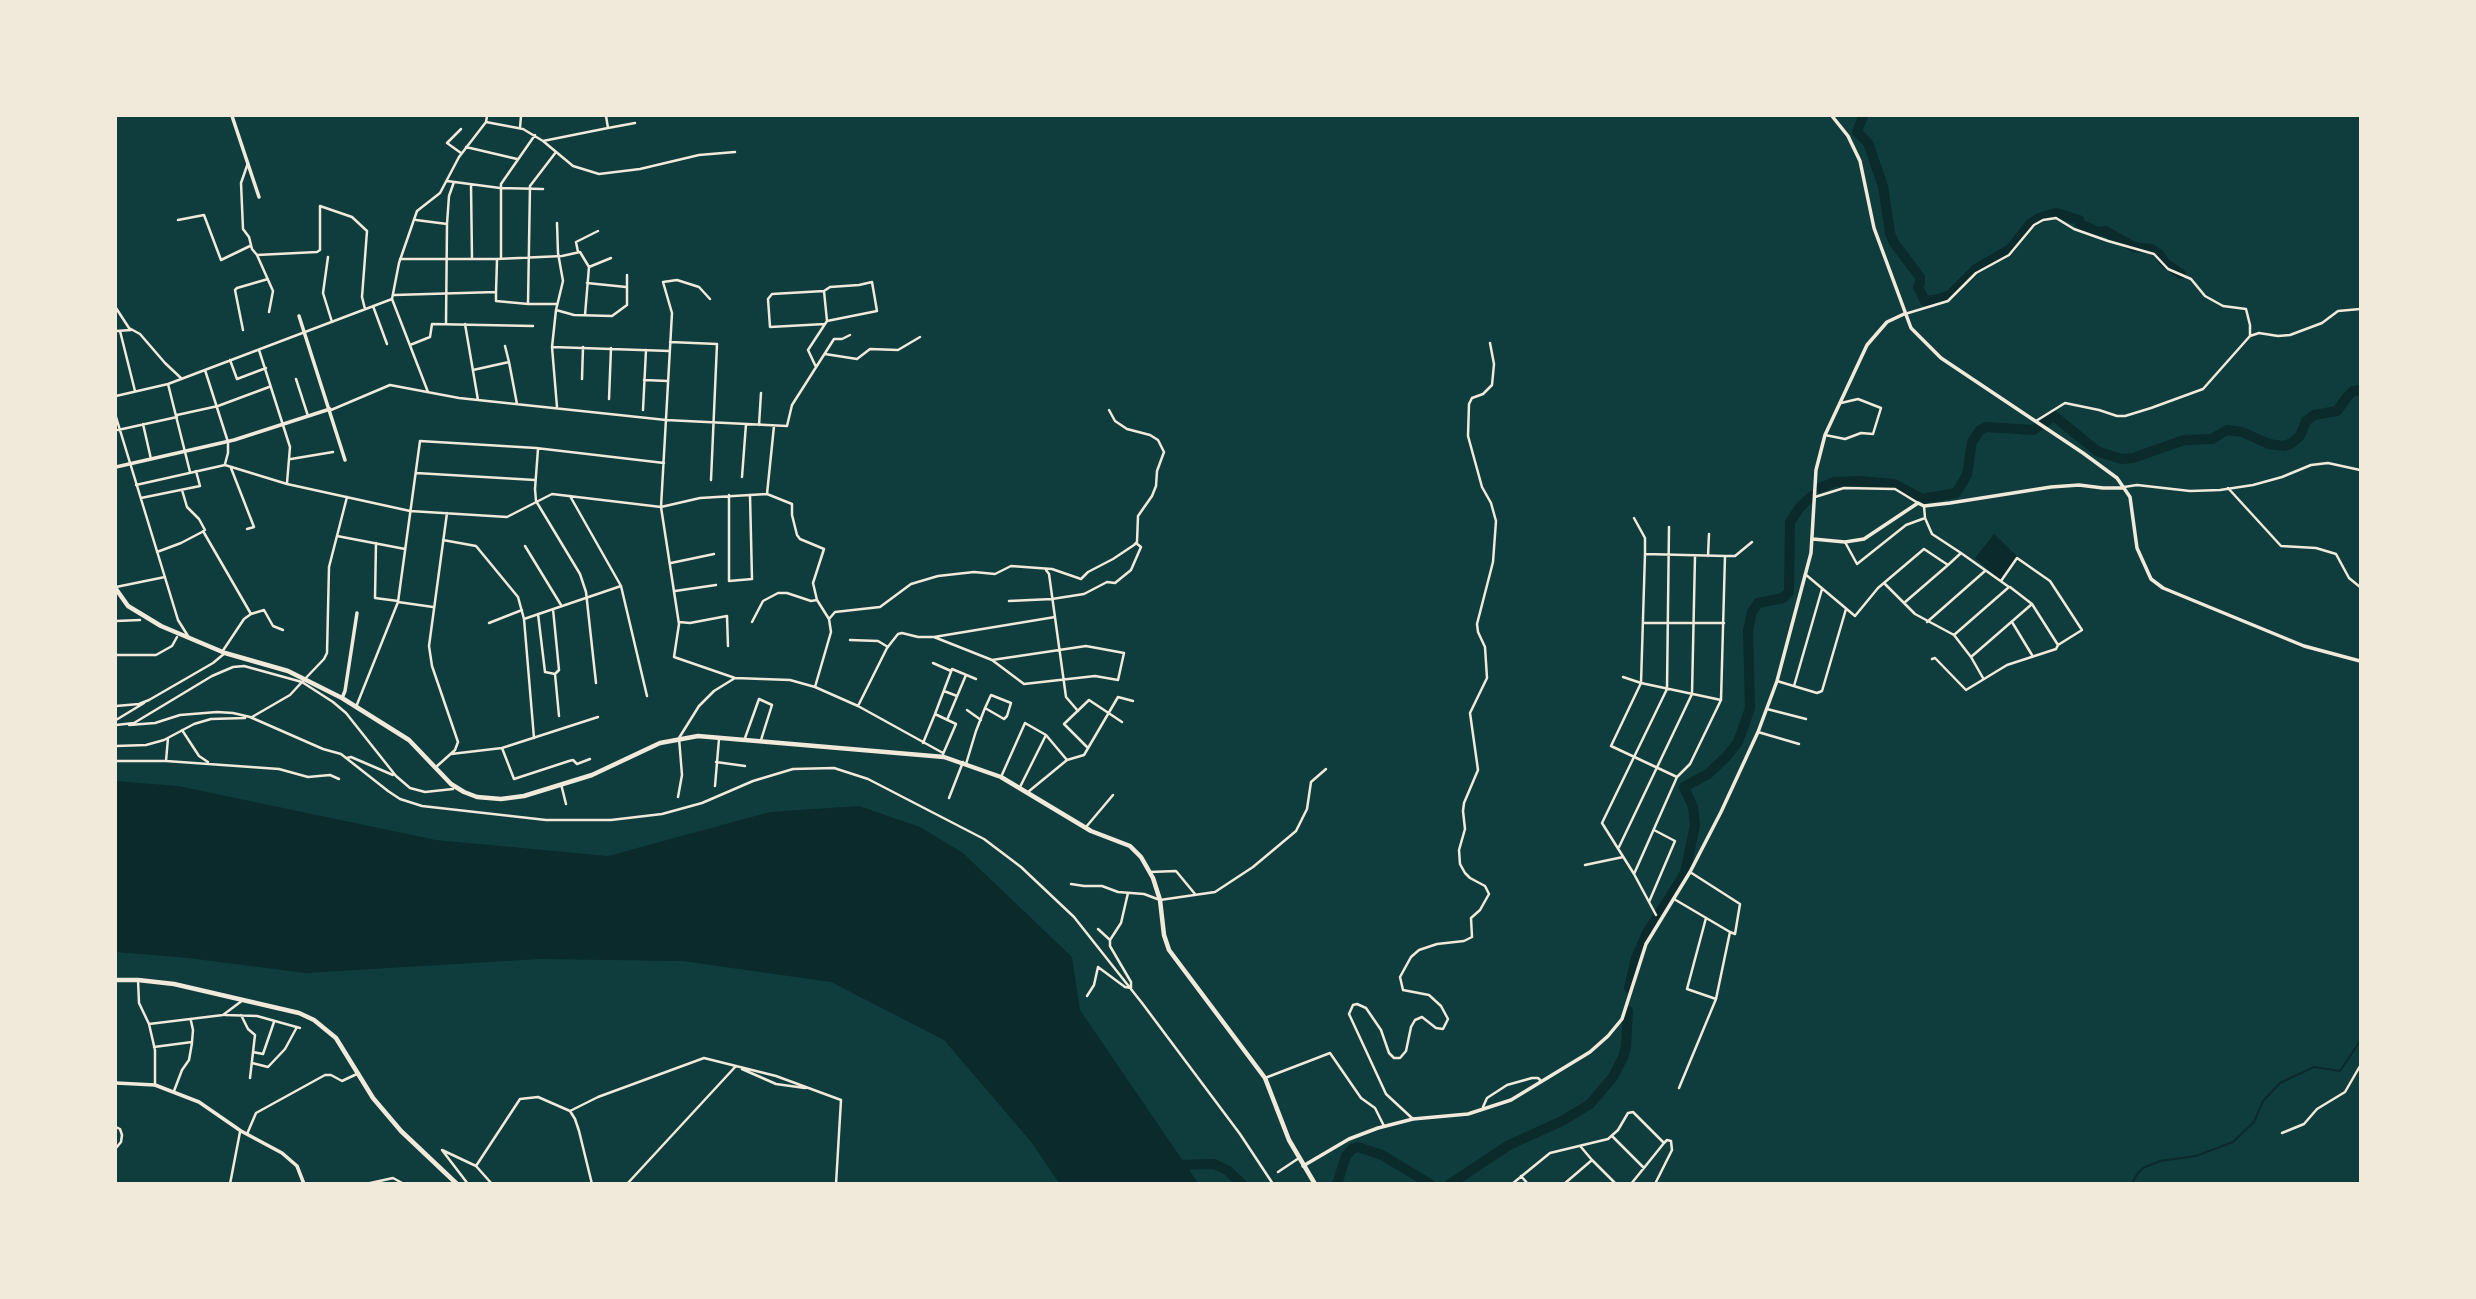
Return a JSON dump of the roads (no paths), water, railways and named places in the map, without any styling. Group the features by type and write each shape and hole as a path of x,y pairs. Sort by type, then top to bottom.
{"main road":[{"path":"116,588 128,606 144,617 224,653 269,664 342,698 409,740 457,788 486,798 517,798 592,775 653,746 679,738 720,736 944,755 1001,776 1086,827 1130,846 1141,857 1150,872 1160,900 1168,950 1265,1078 1299,1158 1315,1184"},
{"path":"116,980 138,979 174,984 299,1013 314,1020 336,1038 373,1098 401,1130 457,1184"}],"street":[{"path":"232,116 259,197"},
{"path":"116,396 168,384 392,299 400,259 417,211 440,192 461,153 488,116"},
{"path":"520,128 521,116"},
{"path":"606,116 608,128"},
{"path":"1832,116 1848,136 1860,160 1874,228 1904,314 1914,333 1941,358 2118,478 2132,507 2140,559 2151,579 2163,587 2304,646 2361,661"},
{"path":"486,122 520,128 543,141 573,166 599,174 640,169 699,155 735,152"},
{"path":"543,141 635,123"},
{"path":"461,129 447,143 461,153"},
{"path":"534,135 500,188 496,301 557,304"},
{"path":"466,147 519,159"},
{"path":"528,304 531,256 530,188 556,152"},
{"path":"248,163 241,183 243,229 274,293 269,312"},
{"path":"447,181 500,188 543,189"},
{"path":"446,324 447,224 453,182"},
{"path":"471,185 472,259"},
{"path":"257,255 320,250 320,206 352,217 368,231 362,297 366,309"},
{"path":"178,220 204,215 221,260 250,246"},
{"path":"1303,1166 1349,1139 1384,1126 1413,1119 1482,1111 1511,1100 1590,1052 1615,1028 1626,1010 1642,954 1690,872 1730,793 1767,709 1777,681 1813,540 1817,463 1825,435 1870,341 1887,322 1948,301 1976,273 2009,255 2034,225 2056,218 2074,229 2108,242 2154,254 2168,270 2191,279 2205,296 2222,306 2246,309 2250,336"},
{"path":"414,220 447,224"},
{"path":"557,223 563,281 557,304 552,347 557,408"},
{"path":"585,315 589,267 578,252 576,242 598,231"},
{"path":"400,259 559,256 578,252"},
{"path":"328,257 323,293 332,322"},
{"path":"589,267 611,258"},
{"path":"556,310 574,315 612,316 627,304 627,275"},
{"path":"243,330 235,290 268,279"},
{"path":"710,299 699,287 677,280 663,282 671,307 661,507 679,622 674,657 735,678 790,680 815,687 858,706 944,755 956,724 935,714"},
{"path":"872,282 877,311 826,322 770,327 768,299 772,294 824,291 830,287 872,282"},
{"path":"587,283 627,287"},
{"path":"816,367 808,350 826,322 824,291"},
{"path":"394,295 496,292"},
{"path":"392,299 428,392"},
{"path":"373,306 387,344"},
{"path":"116,308 131,330"},
{"path":"2038,423 2065,403 2125,416 2203,389 2250,336 2259,332 2278,336 2290,335 2322,323 2338,311 2361,309"},
{"path":"299,316 345,460"},
{"path":"410,345 430,337 432,324 533,326"},
{"path":"465,324 478,400"},
{"path":"135,391 118,331 131,330 140,334 182,379"},
{"path":"116,467 228,442 331,410 390,386 478,400 666,420 787,426 792,405 834,339 850,335"},
{"path":"825,354 857,359 870,349 898,350 920,337"},
{"path":"670,342 717,344 711,481"},
{"path":"1413,1119 1386,1094 1349,1014 1353,1005 1366,1008 1381,1030 1389,1053 1394,1058 1400,1058 1406,1051 1415,1020 1422,1017 1436,1028 1443,1029 1448,1019 1441,1006 1429,995 1403,990 1400,977 1411,957 1419,950 1472,937 1471,918 1480,910 1489,894 1485,886 1465,873 1460,864 1459,850 1465,829 1464,803 1478,770 1470,713 1487,678 1485,647 1477,624 1493,562 1496,521 1491,503 1482,487 1468,436 1469,404 1472,398 1483,394 1492,385 1494,364 1490,343"},
{"path":"505,346 517,404"},
{"path":"552,347 670,351"},
{"path":"582,379 583,347"},
{"path":"609,399 611,348"},
{"path":"118,430 218,406 269,387 272,385 259,349"},
{"path":"643,410 646,350"},
{"path":"230,360 237,379 266,368"},
{"path":"472,370 509,362"},
{"path":"205,370 228,442 225,465"},
{"path":"296,379 309,416"},
{"path":"645,380 668,381"},
{"path":"168,384 190,472"},
{"path":"269,387 289,442 291,459 287,484"},
{"path":"759,425 761,393"},
{"path":"1825,435 1845,439 1861,433 1873,433 1876,428 1881,408 1858,399 1839,404"},
{"path":"1109,410 1115,421 1127,429 1158,440 1164,452 1157,471 1153,496 1138,516 1136,543"},
{"path":"116,417 178,620 188,636"},
{"path":"144,424 151,459"},
{"path":"742,477 746,424"},
{"path":"767,494 774,426"},
{"path":"356,707 398,602 419,441 538,449 664,463"},
{"path":"538,449 536,501 580,574 586,597 596,682"},
{"path":"291,459 333,452"},
{"path":"1815,497 1844,488 1895,489 1924,506 2079,485 2103,488 2137,485 2190,491 2220,490 2253,485 2311,465 2329,463 2361,470"},
{"path":"136,485 225,465 287,484 410,511 507,517 552,494 661,507 700,498 767,494 792,504 797,535 800,539 824,549 813,583 817,600 829,619 831,632 815,687"},
{"path":"231,468 254,527 247,530"},
{"path":"141,498 200,486 196,471"},
{"path":"415,473 535,480"},
{"path":"2228,488 2281,546 2316,548 2336,554 2349,578 2361,587"},
{"path":"182,490 187,507 199,519 205,530 203,531 251,614"},
{"path":"729,495 729,581 752,579 750,495"},
{"path":"570,496 621,586 647,696"},
{"path":"116,746 146,745 211,719 250,718 290,695 324,659 327,653 330,567 347,497"},
{"path":"1813,540 1860,540 1918,503"},
{"path":"1924,506 1925,518 1932,534 2032,604 2058,645"},
{"path":"436,767 457,748 457,739 430,652 447,513"},
{"path":"1634,518 1644,538 1645,554 1641,683 1611,746 1677,777"},
{"path":"1844,542 1857,564 1906,526 1925,518"},
{"path":"1659,921 1602,823 1667,689 1669,527"},
{"path":"157,552 203,531"},
{"path":"1708,556 1709,534"},
{"path":"337,536 405,549"},
{"path":"443,540 476,547 518,597 524,619 534,738"},
{"path":"1645,554 1735,556 1752,542"},
{"path":"376,543 374,598 434,607"},
{"path":"829,619 835,612 880,607 911,584 938,576 974,572 995,574 1011,566 1052,569 1082,579 1088,572 1136,543"},
{"path":"1009,601 1084,594 1107,582 1115,583 1131,570 1141,547 1136,543"},
{"path":"525,546 561,606"},
{"path":"1805,574 1854,616 1884,583 1924,549 1948,565"},
{"path":"1904,603 1961,553"},
{"path":"671,563 714,555"},
{"path":"1618,849 1692,694 1695,556"},
{"path":"1634,874 1677,777 1690,764 1721,700 1725,556"},
{"path":"1932,659 1966,690 2007,665 2056,649 2082,630 2050,581 2017,558 2001,581"},
{"path":"1046,570 1066,697 1078,711"},
{"path":"1927,622 1986,570"},
{"path":"116,588 165,577"},
{"path":"1884,583 1927,622 1954,635 1983,678"},
{"path":"675,591 716,585"},
{"path":"524,619 621,586"},
{"path":"1954,635 2009,587"},
{"path":"1794,686 1822,589"},
{"path":"752,622 763,601 778,593 817,600"},
{"path":"1971,657 2032,604"},
{"path":"553,609 559,670 555,674 559,716"},
{"path":"1777,681 1817,693 1822,691 1846,609"},
{"path":"116,720 214,663 224,653 244,619 251,614 264,610 273,626 283,630"},
{"path":"489,623 522,610"},
{"path":"342,698 356,613"},
{"path":"538,614 545,672 555,674"},
{"path":"679,622 691,623 727,616 728,646"},
{"path":"858,706 893,638 902,633 934,637 1055,617"},
{"path":"116,621 140,620"},
{"path":"2012,622 2032,656"},
{"path":"1644,623 1724,623"},
{"path":"116,655 156,655 172,646 177,637"},
{"path":"934,637 992,660 1024,684 1095,676 1118,680 1124,653 1086,646 992,660"},
{"path":"850,640 878,641 888,647"},
{"path":"933,663 976,679"},
{"path":"129,725 212,676 233,667 244,666 304,680 346,713 396,776 410,788 425,792 453,789"},
{"path":"923,743 951,671"},
{"path":"947,720 965,674"},
{"path":"1623,677 1721,700"},
{"path":"678,797 682,775 679,738 699,706 714,691 735,678"},
{"path":"944,691 957,696"},
{"path":"949,798 964,763 985,708 991,695 1011,703 1004,719 985,708"},
{"path":"1028,792 1067,760 1084,755 1118,697 1133,701"},
{"path":"745,738 759,699 772,705 761,740"},
{"path":"116,706 139,704 149,700"},
{"path":"1088,748 1064,724 1089,700 1122,722"},
{"path":"1767,709 1805,719"},
{"path":"967,710 981,720"},
{"path":"116,725 155,723 197,713 217,712 250,718 347,758 400,799 422,806 546,820 611,820 662,814 702,803 752,782 793,769 834,768 868,779 962,827 1000,851 1041,884 1074,917 1131,988 1240,1134 1273,1184"},
{"path":"451,754 502,748 598,717"},
{"path":"1001,776 1025,723 1046,735 1067,760"},
{"path":"182,730 198,756 211,764"},
{"path":"1758,732 1799,744"},
{"path":"1020,787 1046,735"},
{"path":"715,786 720,736"},
{"path":"166,761 168,738"},
{"path":"502,748 514,779 569,761 573,760 577,764 590,759"},
{"path":"347,758 351,757 396,776"},
{"path":"116,761 166,761 286,770 308,777 330,775 339,779"},
{"path":"716,762 745,766"},
{"path":"1071,884 1084,887 1102,886 1160,900 1215,892 1227,887 1296,831 1307,809 1311,782 1326,769"},
{"path":"561,784 566,804"},
{"path":"1086,827 1113,794"},
{"path":"1648,902 1675,841 1654,830"},
{"path":"1585,864 1623,857"},
{"path":"1150,872 1176,871 1196,895"},
{"path":"1674,899 1735,934 1740,904 1690,872"},
{"path":"1128,893 1121,923 1110,940 1110,946 1131,982 1131,988"},
{"path":"1706,918 1686,989 1716,999"},
{"path":"1098,929 1110,940"},
{"path":"1679,1088 1716,999 1730,932"},
{"path":"1087,996 1094,985 1098,967 1125,987 1131,988"},
{"path":"138,979 139,1003 149,1024 154,1047 155,1085"},
{"path":"223,1015 243,1000"},
{"path":"149,1024 223,1015 257,1016 299,1027 285,1049 268,1067 252,1063"},
{"path":"241,1016 255,1035 250,1078"},
{"path":"174,1091 189,1060 193,1030 190,1020"},
{"path":"253,1052 263,1054 274,1022"},
{"path":"154,1047 192,1042"},
{"path":"1265,1078 1330,1054 1361,1098 1375,1108 1384,1126"},
{"path":"570,1111 598,1097 704,1058 776,1076 841,1100 836,1184"},
{"path":"735,1066 776,1084 811,1089"},
{"path":"627,1184 735,1066"},
{"path":"2282,1133 2304,1124 2317,1109 2345,1092 2361,1066"},
{"path":"247,1134 256,1113 325,1075 342,1081 359,1073"},
{"path":"1482,1111 1487,1098 1507,1085 1532,1079 1542,1082"},
{"path":"116,1083 155,1085 199,1101 241,1131 289,1159 297,1166 304,1184"},
{"path":"475,1166 520,1099 538,1097 570,1111 579,1131 592,1184"},
{"path":"1512,1184 1550,1153 1603,1141 1612,1136 1628,1112 1633,1112 1664,1143"},
{"path":"116,1127 122,1135 120,1145 116,1148"},
{"path":"230,1184 241,1131"},
{"path":"1612,1136 1644,1168"},
{"path":"1631,1184 1664,1143 1671,1141 1672,1150 1656,1184"},
{"path":"1581,1146 1616,1184"},
{"path":"468,1184 442,1150 475,1166 492,1184"},
{"path":"1278,1172 1299,1158"},
{"path":"1564,1184 1570,1182 1592,1160"},
{"path":"1521,1176 1528,1184"},
{"path":"366,1184 393,1178 404,1184"},
{"path":"1393,1184 1399,1184"}],"water":[{"path":"1994,534 2017,556 2001,581 1975,558"},
{"path":"116,781 178,786 436,840 608,856 770,812 859,806 920,827 963,853 1072,957 1080,1010 1198,1183 1059,1183 1032,1143 944,1040 831,982 682,961 540,959 305,973 116,952"}],"waterway":[{"path":"1863,116 1857,132 1868,143 1883,186 1890,233 1894,243 1920,277 1918,287 1925,301 1950,295 1976,269 2010,249 2030,224 2056,213 2079,220 2080,224 2098,232 2105,231 2134,247 2151,249 2181,274"},
{"path":"1820,488 1834,482 1860,481 1894,484 1922,499 1956,493 1967,475 1972,442 1980,430 1986,427 2033,430 2054,416 2097,451 2121,459 2133,458 2184,440 2212,439 2227,430 2242,432 2269,444 2284,446 2300,436 2306,421 2314,415 2337,411 2353,391 2360,390"},
{"path":"1629,988 1636,958 1647,933 1685,873 1695,825 1693,807 1684,787 1708,774 1738,742 1750,708 1748,630 1752,612 1758,603 1783,598 1789,592 1790,522 1812,496"},
{"path":"1450,1184 1509,1145 1562,1121 1590,1104 1613,1077 1623,1057 1628,1011"},
{"path":"2132,1184 2143,1168 2160,1161 2196,1156 2233,1142 2254,1122 2263,1101 2280,1083 2314,1067 2340,1071 2360,1041"},
{"path":"1337,1184 1346,1156 1358,1147 1382,1155 1430,1184"},
{"path":"1175,1165 1214,1164 1227,1170 1242,1184"}]}
